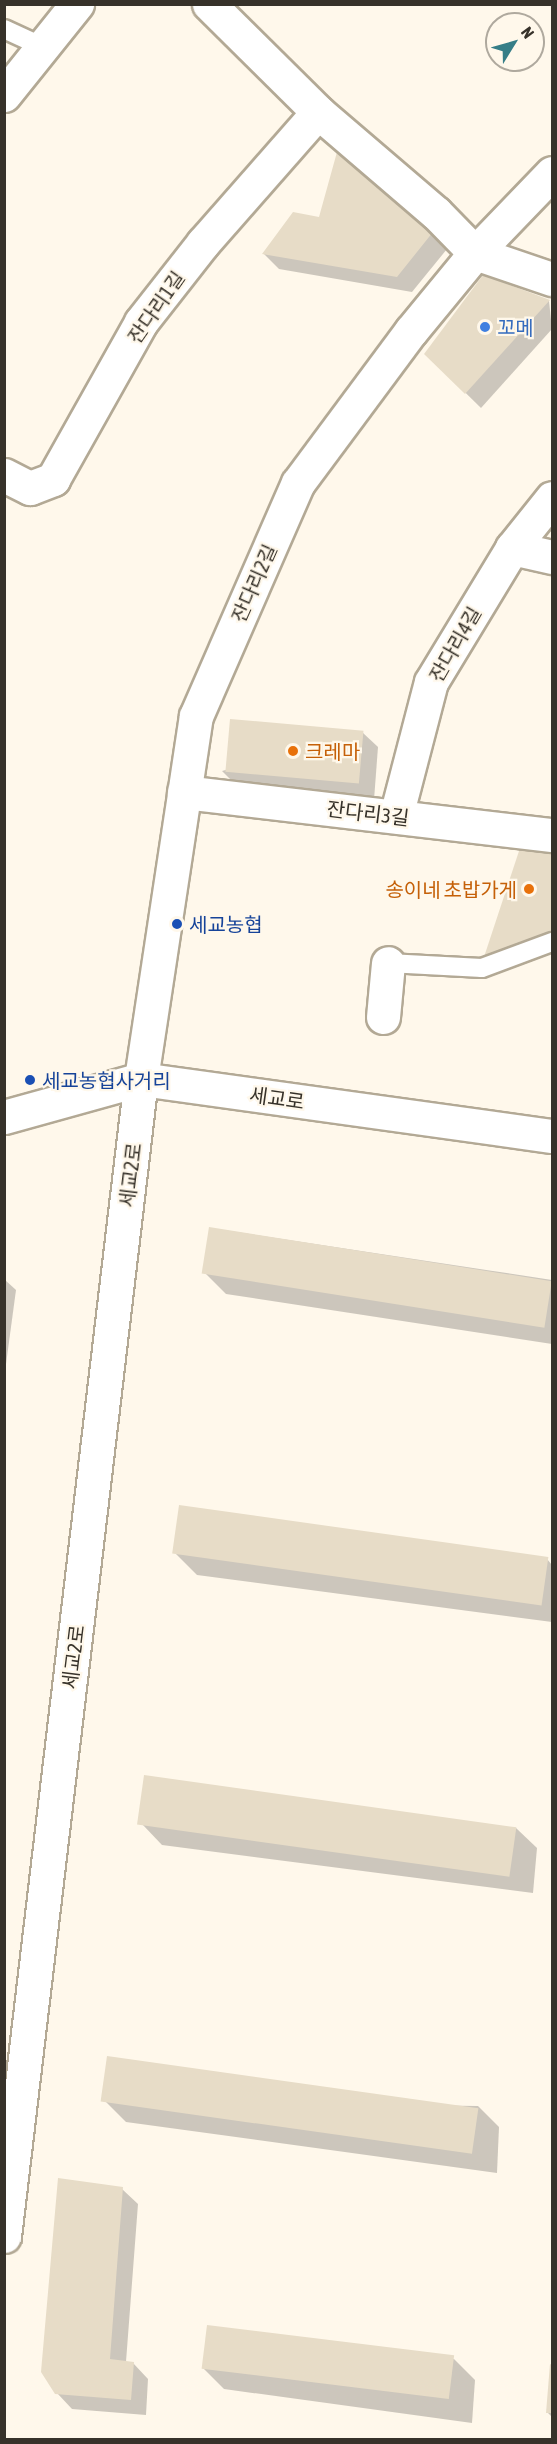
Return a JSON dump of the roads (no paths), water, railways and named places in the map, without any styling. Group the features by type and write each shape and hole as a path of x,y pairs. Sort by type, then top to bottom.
{"street":[{"path":"4,95 77,4"},
{"path":"214,6 318,112 436,213 475,253 552,279"},
{"name":"잔다리1길","path":"4,475 30,488 52,479 141,322 203,243 318,112"},
{"name":"잔다리2길","path":"141,1079 196,716 298,483 411,331 475,253 552,173"},
{"name":"잔다리4길","path":"396,816 431,682 512,548 552,498"},
{"path":"512,548 552,557"},
{"name":"잔다리3길","path":"184,792 552,834"},
{"path":"383,1017 387,963"},
{"name":"세교로","path":"4,1117 141,1079 552,1136"},
{"name":"세교2로","path":"4,2236 141,1079"}],"lane":[{"path":"4,29 43,47"},
{"path":"387,963 482,968 552,942"}],"place":[{"name":"꼬메","path":"485,327"},
{"name":"크레마","path":"293,751"},
{"name":"송이네 초밥가게","path":"529,889"},
{"name":"세교농협","path":"177,924"},
{"name":"세교농협사거리","path":"30,1080"}]}
